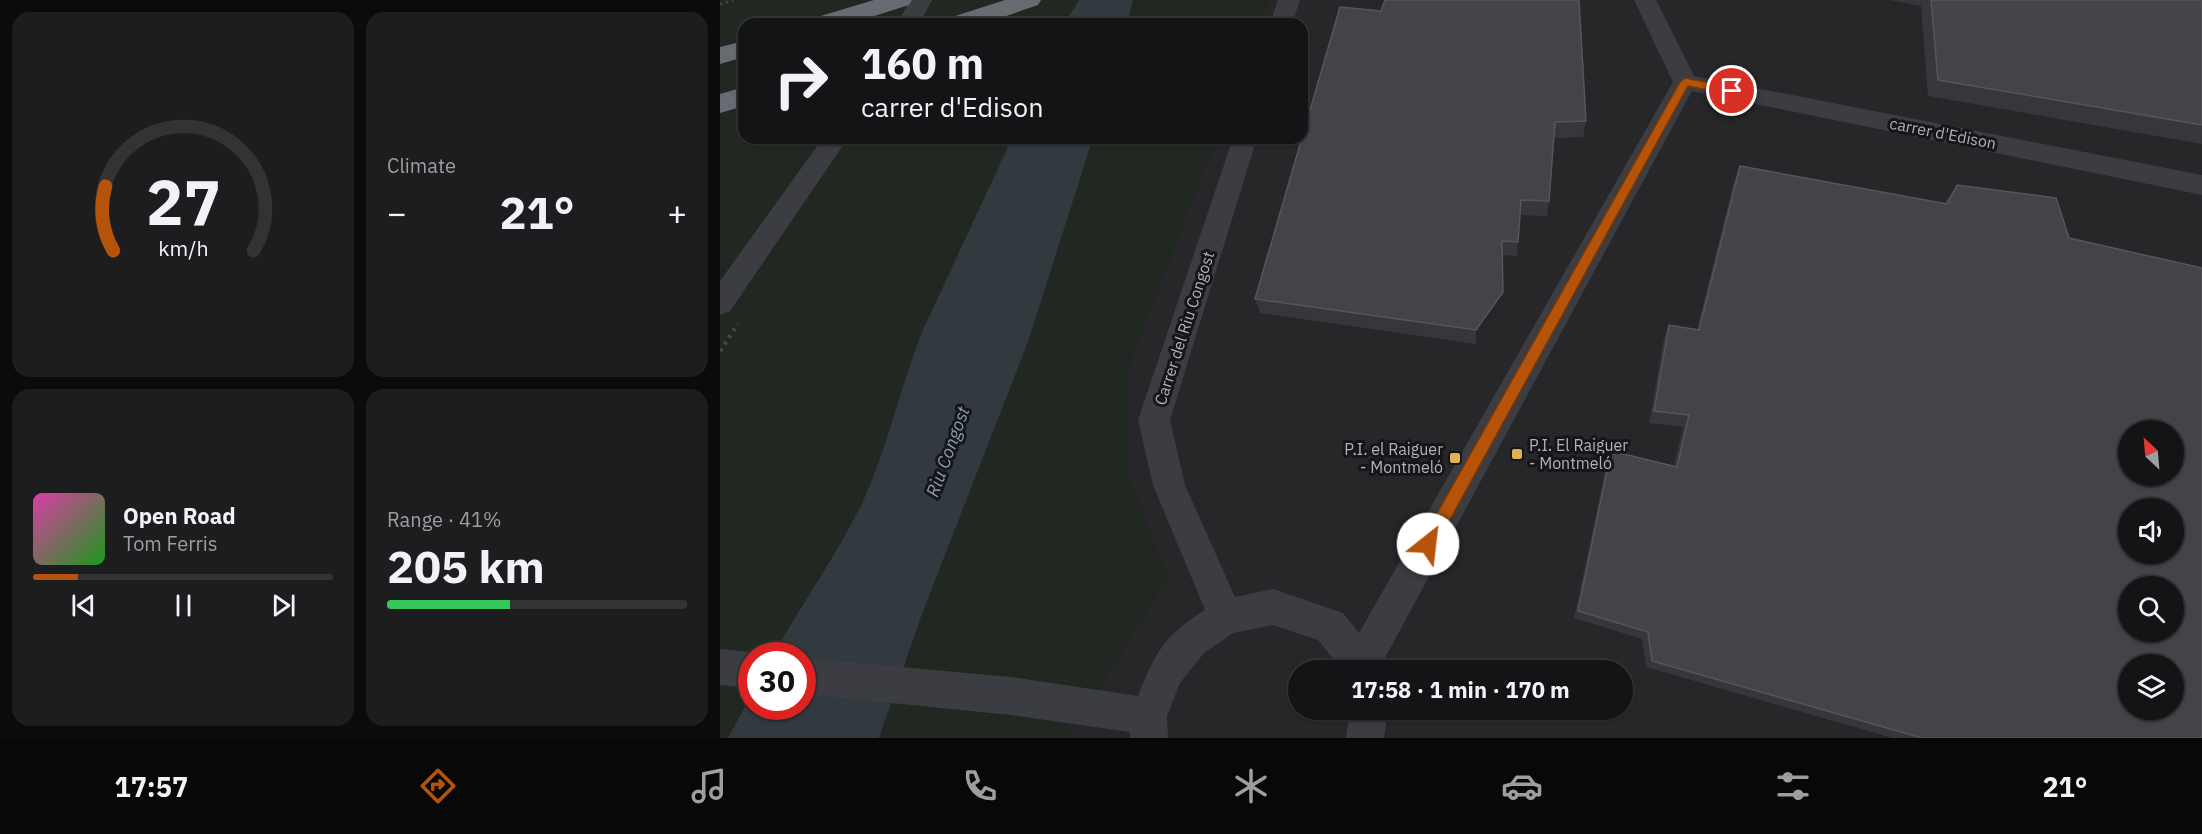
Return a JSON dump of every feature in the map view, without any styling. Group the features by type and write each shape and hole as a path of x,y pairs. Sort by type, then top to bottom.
{"highway":[{"path":"842,18 900,0"},
{"path":"976,18 1029,0"},
{"path":"720,56 738,51"},
{"path":"720,104 738,98"}],"street":[{"path":"911,18 921,0"},
{"path":"1283,18 1289,0"},
{"path":"1365,660 1685,82 1645,0"},
{"name":"carrer d'Edison","path":"1685,82 2202,185"},
{"path":"720,303 832,144"},
{"name":"Carrer del Riu Congost","path":"1226,617 1169,485 1154,420 1243,144"},
{"path":"816,677 1011,696 1148,727 1166,671 1191,640 1226,617 1273,607 1330,626 1355,660"},
{"path":"720,667 738,669"},
{"path":"1365,738 1368,720"}],"path":[{"path":"720,4 734,0"}],"shaded area":[{"path":"720,0 1079,0 1068,18 738,18 738,144 1009,144 922,332 872,480 842,541 781,642 738,642 738,719 728,738 720,738"},
{"path":"1133,0 1269,0 1262,18 1128,18"},
{"path":"1269,0 2202,0 2202,738 1069,738 1167,577 1127,473 1127,369 1214,144 1308,144 1308,18 1262,18"},
{"path":"1091,144 1214,144 1127,369 1127,473 1167,577 1069,738 879,738 922,614 1028,342"}],"water":[{"path":"1079,0 1133,0 1128,18 1068,18"},
{"name":"Riu Congost","path":"1009,144 1091,144 1028,342 922,614 879,738 728,738 738,719 816,720 816,642 781,642 842,541 863,501 880,459 922,332"}],"building":[{"path":"1385,0 1579,0 1586,121 1555,122 1549,201 1521,200 1518,242 1502,241 1503,292 1476,330 1255,299 1300,144 1308,144 1308,117 1340,7 1381,11"},
{"path":"1931,0 2202,0 2202,125 1938,80"},
{"path":"1740,166 1947,204 1957,185 2056,198 2069,238 2202,268 2202,738 1922,738 1652,661 1648,632 1578,611 1611,451 1677,467 1689,415 1654,411 1669,325 1699,330"}],"place":[{"name":"P.I. El Raiguer - Montmeló","path":"1517,454"},
{"name":"P.I. el Raiguer - Montmeló","path":"1455,458"}],"route":[{"path":"1428,544 1685,82 1732,91"}]}
